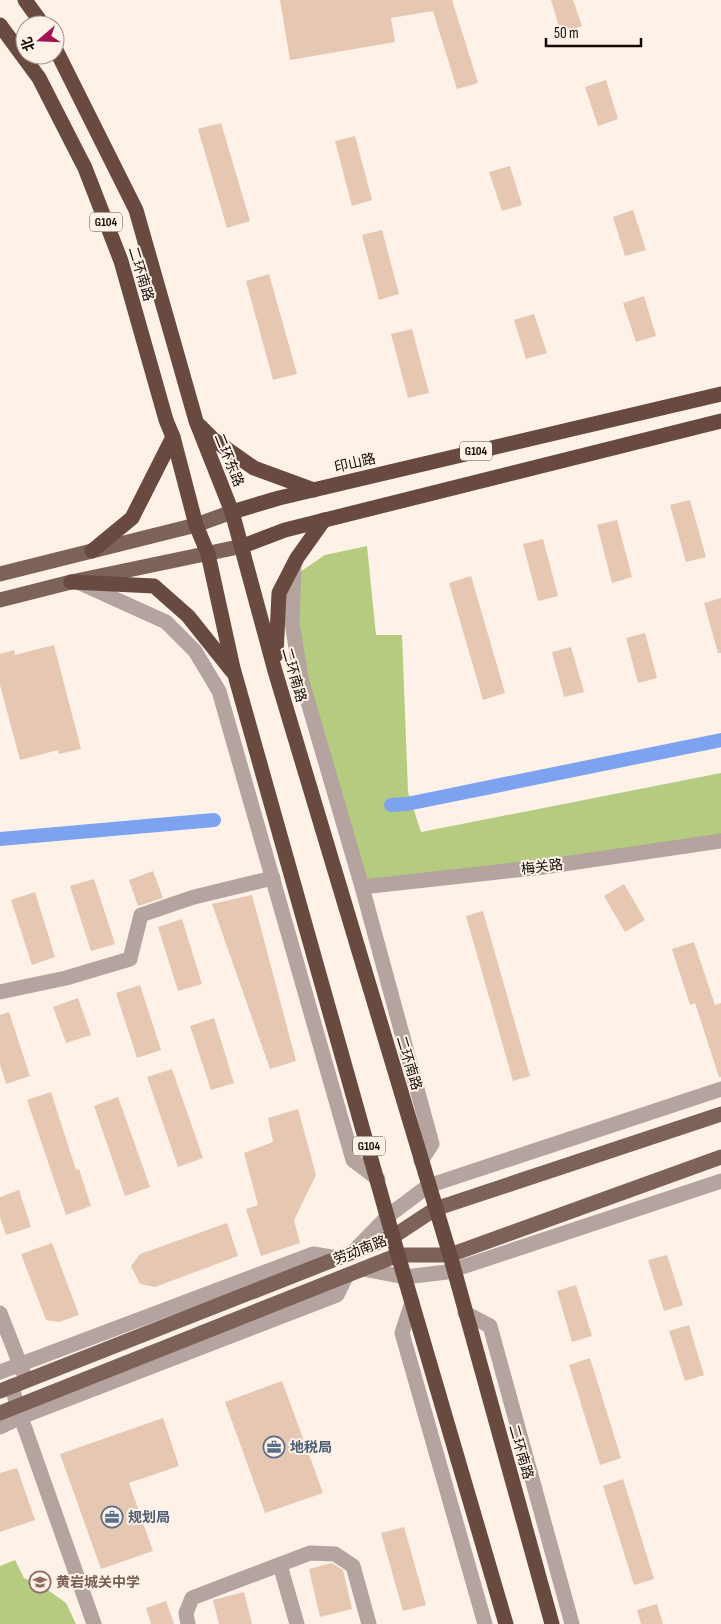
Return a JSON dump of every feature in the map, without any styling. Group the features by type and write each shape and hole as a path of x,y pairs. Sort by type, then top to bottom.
{"highway":[{"path":"25,0 36,15"},
{"name":"二环南路","path":"0,25 40,78 85,168 121,261 166,420 173,437"},
{"name":"二环南路","path":"64,65 136,210 196,421"},
{"name":"印山路","path":"232,512 314,490 721,394"},
{"path":"196,421 214,440 254,468 314,490"},
{"name":"二环东路","path":"196,421 232,512"},
{"name":"G104","path":"243,546 285,530 721,421"},
{"path":"92,551 132,518 173,437"},
{"name":"G104","path":"173,437 196,525 208,554 236,675 398,1254 506,1624"},
{"name":"二环南路","path":"232,512 243,546 275,671 466,1313 552,1624"},
{"path":"275,671 279,593 294,564 324,520"},
{"path":"75,582 154,586 188,616 236,675"}],"main road":[{"name":"印山路","path":"0,574 196,525 232,512"},
{"path":"0,600 178,558 208,554 243,546"},
{"name":"劳动南路","path":"13,1386 394,1236 435,1209 721,1114"},
{"name":"劳动南路","path":"0,1414 19,1412 398,1254 451,1262 721,1157"}],"street":[{"path":"294,564 292,623 301,678 362,886 432,1144 421,1161"},
{"path":"75,582 166,622 194,651 219,691 353,1160 378,1179"},
{"name":"梅关路","path":"362,886 543,867 721,841"},
{"path":"0,992 66,978 130,959 141,915 194,896 272,878"},
{"path":"353,1252 388,1216 428,1186 721,1089"},
{"path":"363,1269 405,1277 721,1181"},
{"path":"0,1372 19,1363 313,1254 338,1258"},
{"path":"412,1302 402,1333 485,1624"},
{"path":"0,1312 19,1363 13,1386 19,1412 94,1624"},
{"path":"466,1313 490,1326 572,1624"},
{"path":"0,1427 19,1412"},
{"path":"188,1624 186,1613 192,1598 310,1553 334,1554 353,1566 369,1624"},
{"path":"280,1564 297,1624"}],"green space":[{"path":"367,546 376,635 402,635 408,792 421,832 721,773 721,841 362,887 301,678 294,576 325,555"},
{"path":"15,1560 24,1578 45,1588 66,1603 76,1624 0,1624 0,1566"}],"building":[{"path":"280,0 452,0 478,83 457,89 433,11 391,18 395,42 290,60"},
{"path":"551,0 573,0 582,26 561,33"},
{"path":"606,80 618,119 598,126 585,87"},
{"path":"221,123 250,221 227,228 198,129"},
{"path":"355,136 372,200 352,206 335,141"},
{"path":"510,166 522,205 502,211 489,172"},
{"path":"633,210 646,250 625,256 613,217"},
{"path":"382,230 399,294 379,300 362,235"},
{"path":"269,274 297,374 273,380 246,281"},
{"path":"644,296 656,336 636,342 623,303"},
{"path":"534,314 547,353 526,359 514,320"},
{"path":"412,329 429,393 408,398 391,334"},
{"path":"690,500 706,557 686,562 670,505"},
{"path":"617,520 632,577 612,583 597,525"},
{"path":"543,539 558,596 538,601 523,544"},
{"path":"471,576 505,693 483,700 449,583"},
{"path":"721,598 721,653 718,653 704,603"},
{"path":"645,633 657,678 638,683 626,638"},
{"path":"54,645 81,749 59,754 58,750 20,760 0,685 0,654 14,650 15,655"},
{"path":"571,647 584,692 564,697 552,652"},
{"path":"153,871 163,898 138,906 129,880"},
{"path":"94,879 115,944 91,951 70,886"},
{"path":"624,884 645,920 625,932 604,896"},
{"path":"35,892 55,957 32,965 11,900"},
{"path":"252,895 296,1061 270,1069 212,904"},
{"path":"483,911 530,1076 513,1081 466,916"},
{"path":"182,919 202,984 178,991 158,927"},
{"path":"694,942 715,1005 721,1003 721,1077 719,1077 695,1003 690,1005 672,949"},
{"path":"140,985 161,1050 137,1058 116,993"},
{"path":"78,998 91,1035 66,1043 53,1007"},
{"path":"9,1012 30,1076 6,1084 0,1064 0,1015"},
{"path":"214,1018 234,1083 211,1090 190,1026"},
{"path":"172,1069 203,1158 178,1167 147,1077"},
{"path":"51,1092 76,1170 79,1169 91,1206 66,1215 27,1100"},
{"path":"118,1097 150,1187 125,1196 94,1106"},
{"path":"298,1109 316,1175 294,1220 300,1243 261,1256 246,1209 258,1205 244,1153 273,1142 268,1118"},
{"path":"19,1190 31,1227 6,1235 0,1217 0,1197"},
{"path":"227,1223 238,1256 155,1287 140,1284 131,1266 140,1254"},
{"path":"52,1243 79,1315 59,1322 46,1320 21,1254"},
{"path":"667,1255 683,1305 664,1311 648,1260"},
{"path":"576,1285 592,1336 572,1342 557,1291"},
{"path":"689,1325 704,1375 685,1381 669,1331"},
{"path":"590,1358 621,1458 600,1465 569,1365"},
{"name":"地税局","path":"282,1381 323,1493 265,1513 225,1402"},
{"name":"规划局","path":"163,1418 179,1466 129,1483 153,1551 101,1569 60,1454"},
{"path":"17,1468 35,1520 0,1532 0,1473"},
{"path":"623,1479 654,1579 634,1585 603,1486"},
{"path":"404,1527 426,1605 403,1611 381,1533"},
{"path":"332,1563 343,1570 352,1609 320,1617 309,1569"},
{"path":"244,1592 252,1624 219,1624 213,1600"},
{"path":"166,1601 174,1624 151,1624 146,1608"},
{"path":"657,1604 663,1624 641,1624 637,1610"}],"waterway":[{"path":"391,805 407,804 721,740"},
{"path":"0,839 214,820"}],"place":[{"name":"地税局","path":"274,1447"},
{"name":"规划局","path":"112,1517"},
{"name":"黄岩城关中学","path":"40,1582"}]}
